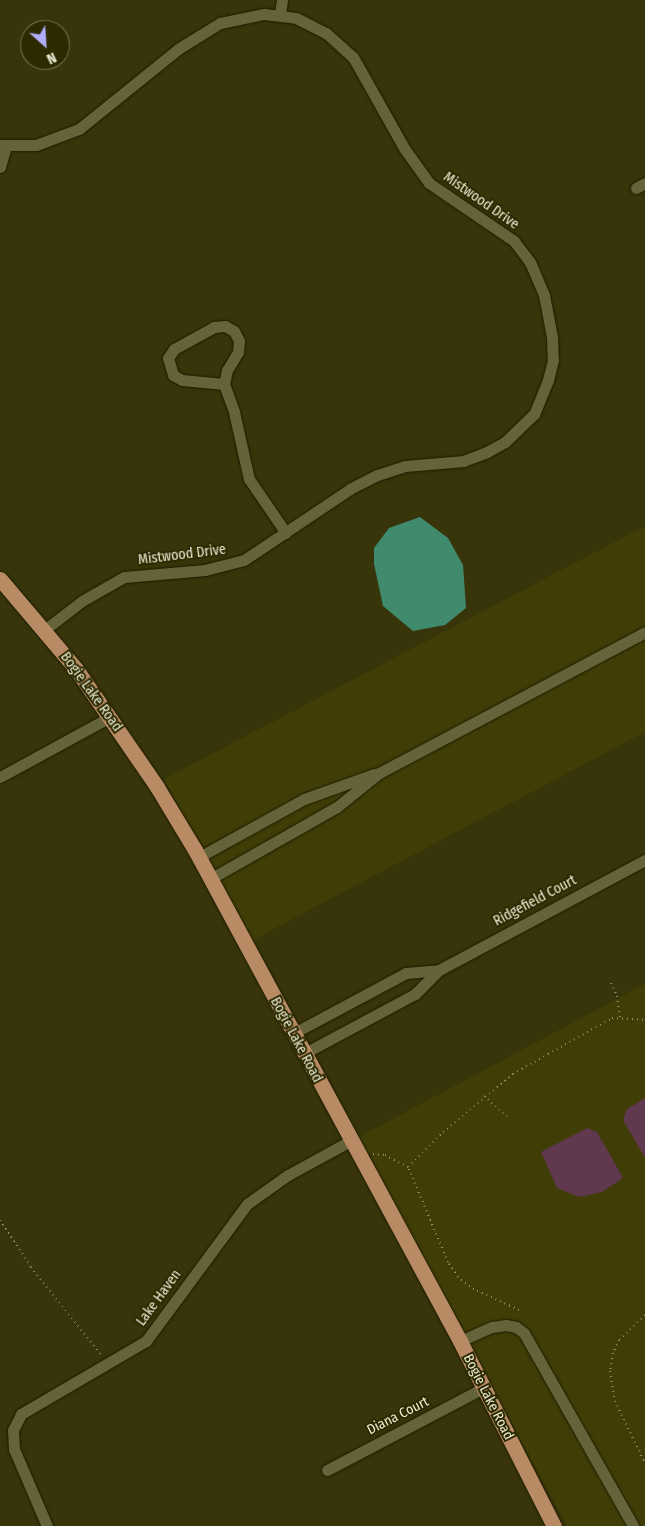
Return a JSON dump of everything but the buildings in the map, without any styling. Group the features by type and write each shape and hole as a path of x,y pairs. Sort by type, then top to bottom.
{"main road":[{"name":"Bogie Lake Road","path":"0,579 76,669 110,717 199,857 292,1034 460,1341 554,1526"}],"street":[{"path":"280,14 282,0"},
{"name":"Mistwood Drive","path":"3,145 36,145 79,129 178,49 220,23 264,14 280,14 326,33 353,57 404,148 429,183 514,241 530,262 544,295 553,360 534,414 505,442 464,461 405,466 377,475 350,489 244,560 229,566 124,577 82,601 43,631"},
{"path":"0,167 3,145"},
{"path":"224,384 182,380 173,375 168,358 174,349 214,327 225,326 234,331 239,341 238,352 227,370 224,384 234,412 249,479 286,533"},
{"path":"210,879 337,807 379,773 645,632"},
{"path":"0,777 110,717"},
{"path":"199,857 274,815 330,787 379,773"},
{"path":"274,815 286,835"},
{"name":"Ridgefield Court","path":"303,1054 415,994 438,970 645,860"},
{"name":"Ridgefield Court","path":"292,1034 406,973 438,970"},
{"name":"Lake Haven","path":"48,1526 14,1449 13,1430 26,1410 146,1341 159,1327 247,1204 288,1175 354,1146"},
{"path":"460,1341 492,1327 506,1325 516,1326 524,1333 633,1526"},
{"name":"Diana Court","path":"327,1470 483,1388"}],"path":[{"path":"611,983 617,996 620,1018"},
{"path":"408,1167 484,1096 513,1074 596,1026 620,1018 645,1020"},
{"path":"484,1096 507,1117"},
{"path":"354,1146 385,1155 408,1167 448,1262 458,1277 474,1289 519,1310"},
{"path":"0,1220 31,1267 107,1365"},
{"path":"645,1315 631,1325 617,1343 612,1356 610,1378 614,1401 645,1463"}],"shaded area":[{"path":"420,517 448,538 463,565 466,608 445,625 413,631 383,606 374,564 374,548 389,528"},
{"path":"645,526 645,732 251,941 164,779"},
{"path":"645,984 645,1526 567,1526 357,1138"},
{"path":"645,1098 645,1158 623,1120 627,1109"},
{"path":"587,1128 597,1132 623,1178 602,1192 579,1197 557,1188 541,1152"}]}
